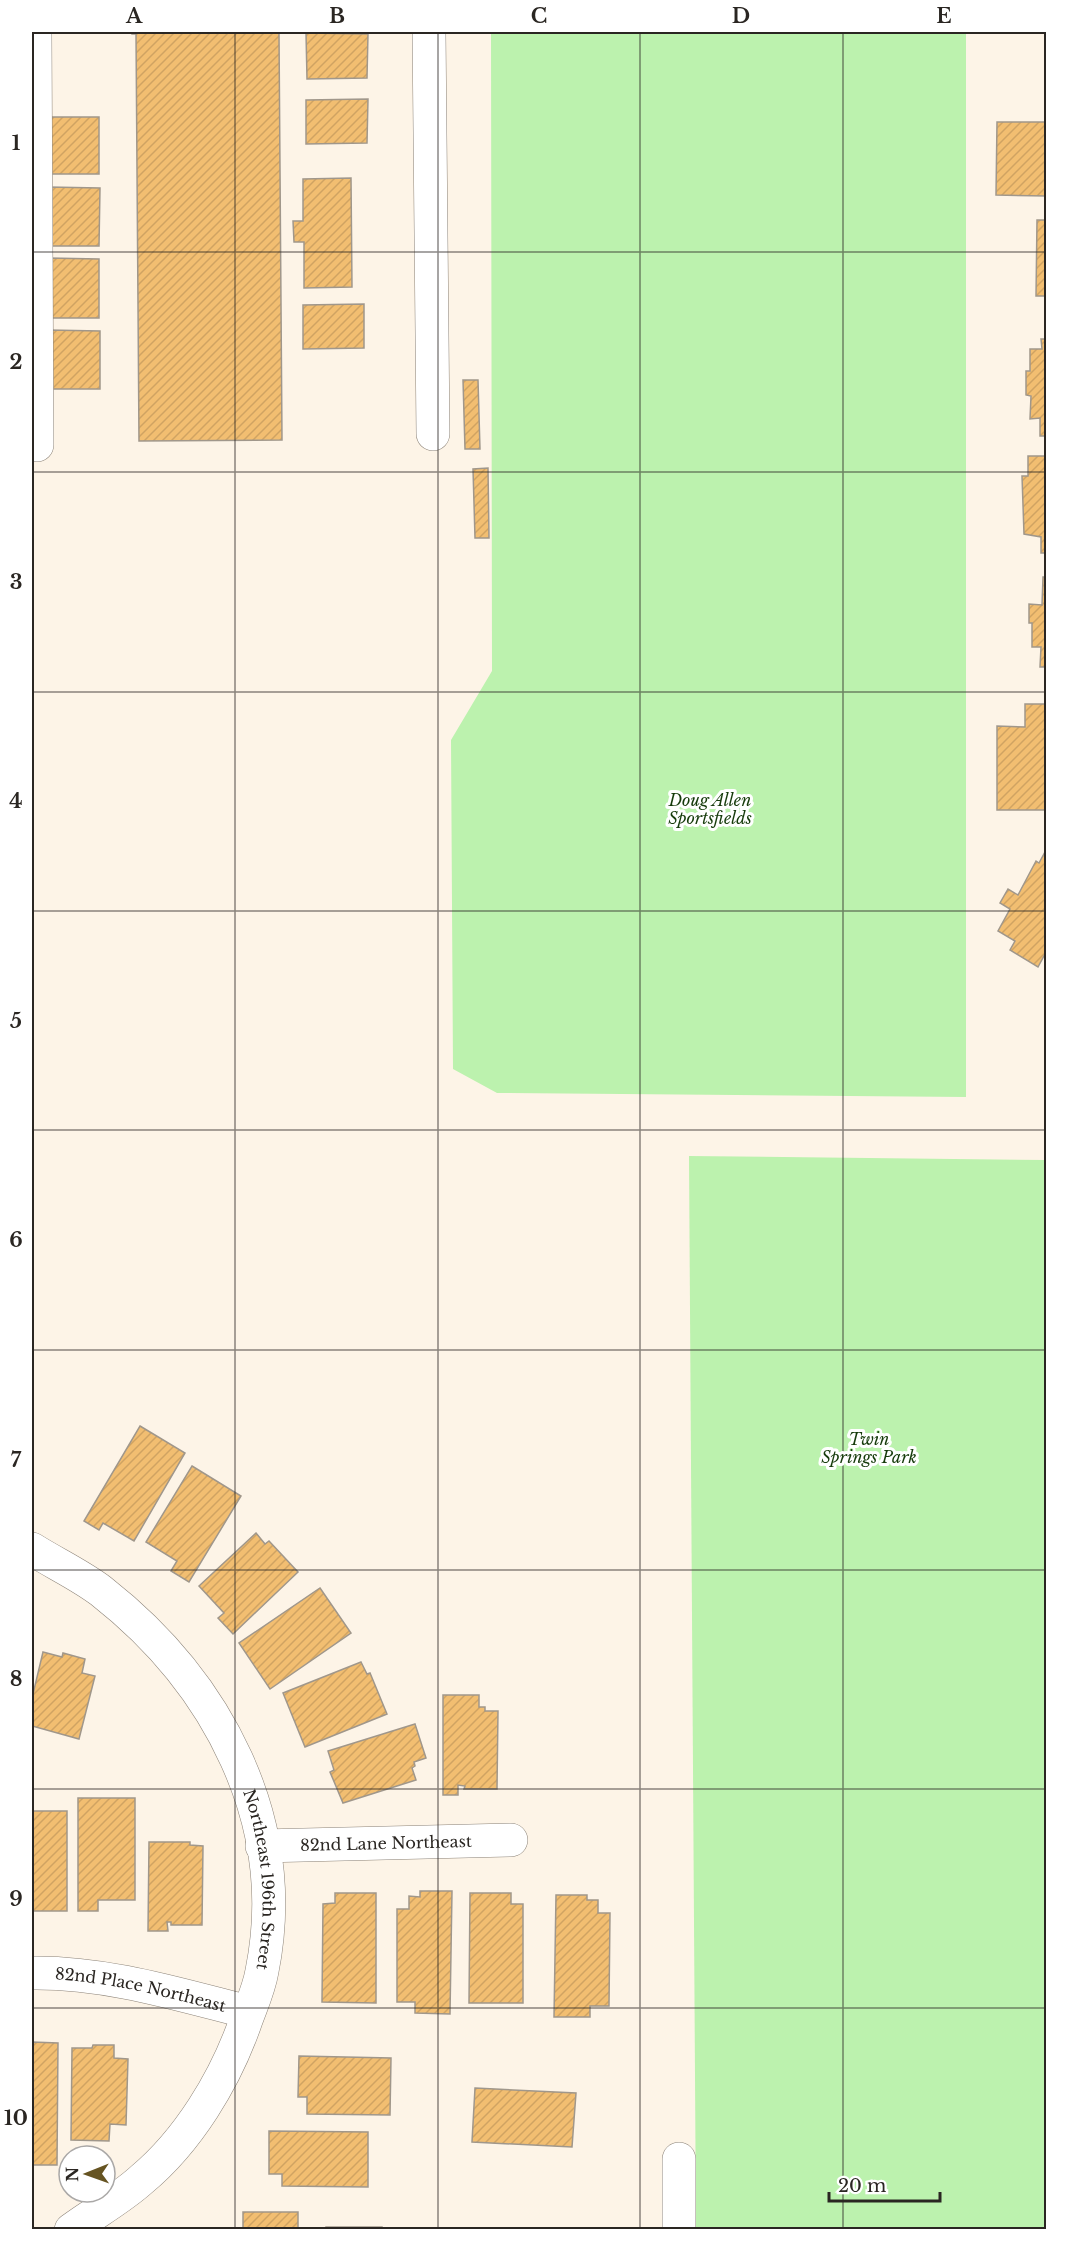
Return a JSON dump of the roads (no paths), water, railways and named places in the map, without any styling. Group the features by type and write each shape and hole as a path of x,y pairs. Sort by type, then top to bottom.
{"street":[{"path":"35,32 37,445"},
{"path":"429,32 433,434"},
{"name":"Northeast 196th Street","path":"32,1549 100,1590 141,1626 180,1666 208,1703 233,1747 250,1796 262,1846 267,1890 266,1936 262,1972 235,2049 211,2094 182,2137 142,2180 71,2229"},
{"name":"82nd Lane Northeast","path":"262,1846 511,1840"},
{"name":"82nd Place Northeast","path":"32,1973 132,1982 248,2012"},
{"path":"679,2159 680,2229"}],"park label":[{"name":"Doug Allen Sportsfields","path":"710,809"},
{"name":"Twin Springs Park","path":"869,1448"}]}
